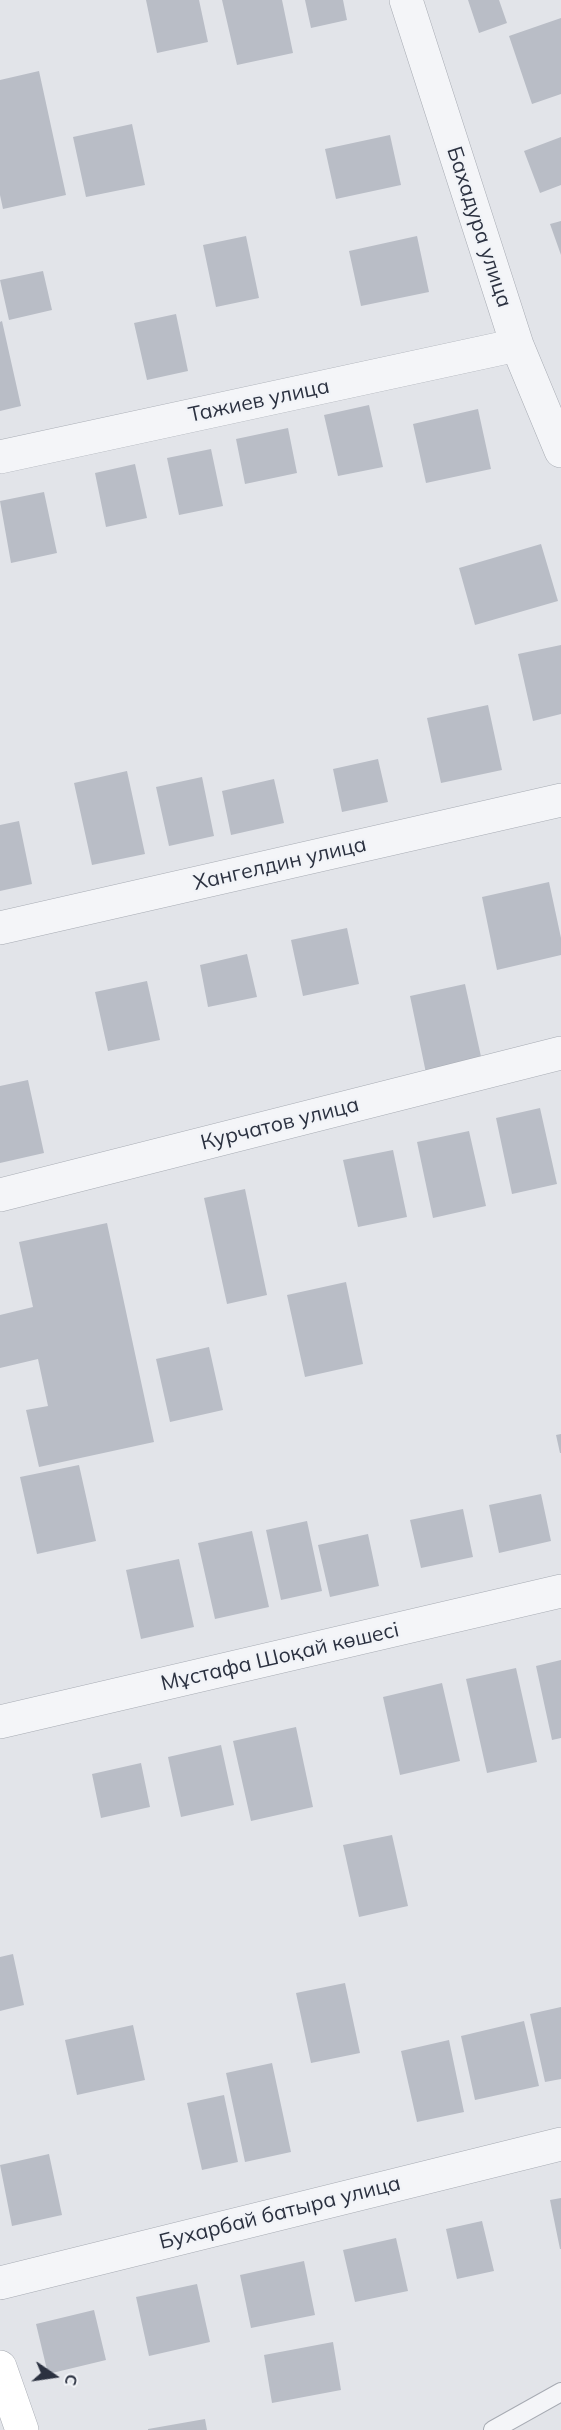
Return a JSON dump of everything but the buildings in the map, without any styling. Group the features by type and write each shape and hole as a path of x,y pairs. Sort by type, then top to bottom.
{"street":[{"name":"Бахадура улица","path":"406,0 517,345 561,451"},
{"name":"Тажиев улица","path":"0,457 517,345"},
{"name":"Хангелдин улица","path":"0,928 561,800"},
{"name":"Курчатов улица","path":"0,1196 561,1053"},
{"name":"Мұстафа Шоқай көшесі","path":"0,1722 561,1591"},
{"name":"Бухарбай батыра улица","path":"0,2283 561,2144"},
{"path":"0,2367 22,2430"}],"lane":[{"path":"493,2430 561,2392"}]}
